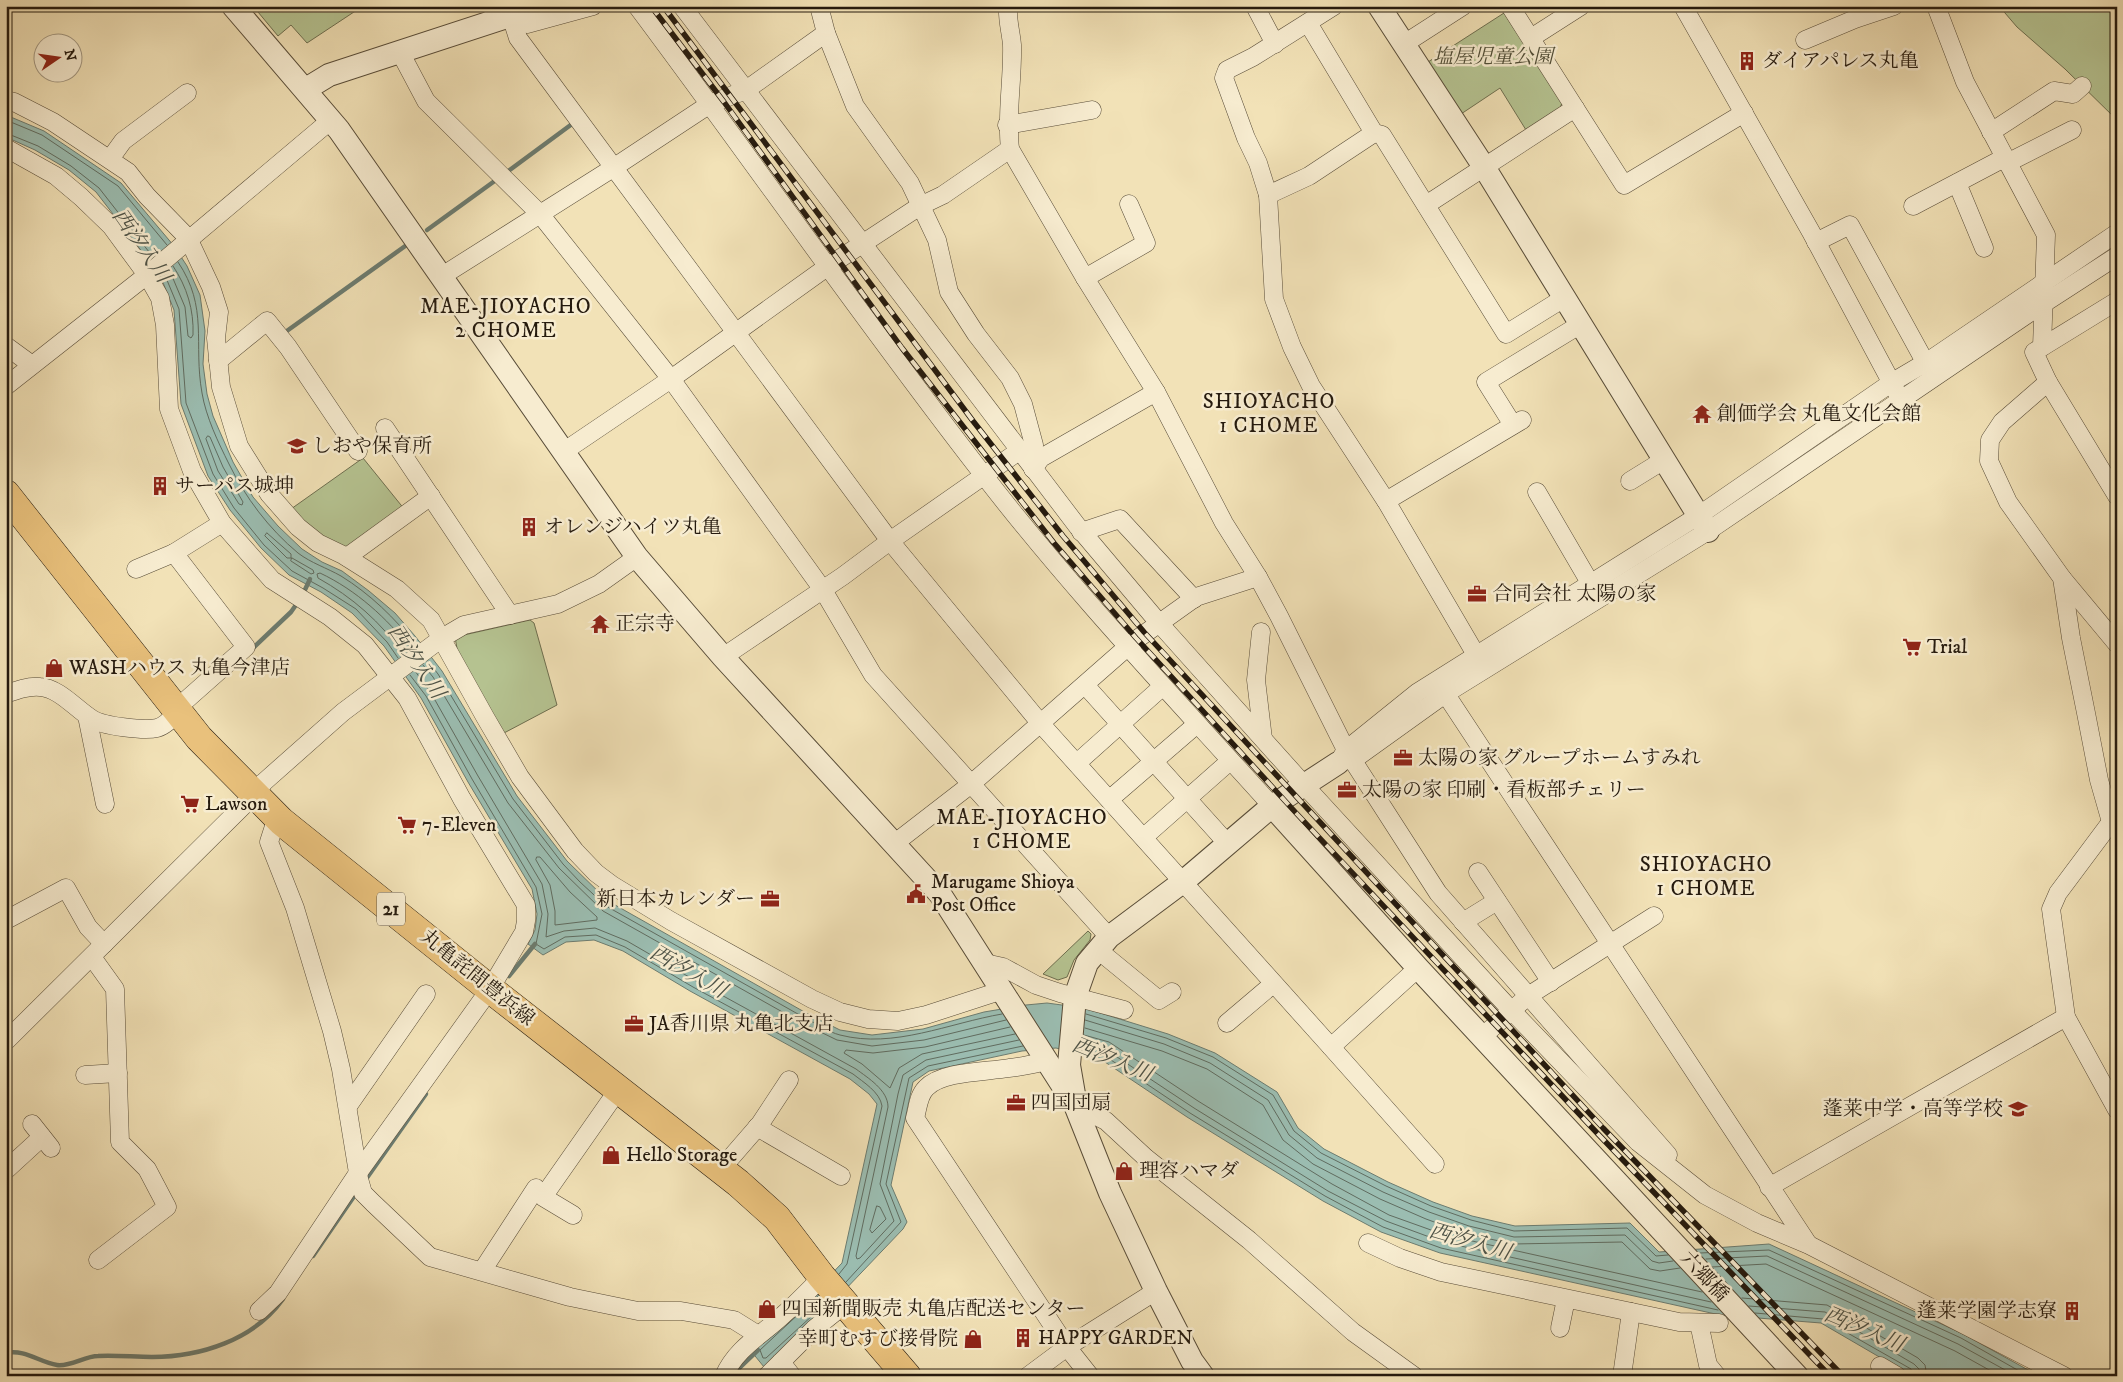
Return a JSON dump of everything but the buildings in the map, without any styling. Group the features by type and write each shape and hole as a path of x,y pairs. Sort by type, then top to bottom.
{"main road":[{"name":"丸亀詫間豊浜線","path":"6,494 199,738 254,795 277,817 490,989 721,1169 777,1218 822,1277 907,1376"}],"street":[{"path":"233,6 331,120 637,557 723,657 940,894 1076,1105 1106,1121 1146,1158 1249,1240 1353,1332 1414,1376"},
{"path":"306,89 329,75 400,52 504,12 540,6"},
{"path":"504,12 527,24 593,6"},
{"path":"637,6 827,267 983,475 1126,647 1272,806"},
{"path":"682,6 864,244 1033,470 1158,623 1305,786 1512,1010 1638,1142 1705,1195 1757,1223 1809,1245 2064,1376"},
{"path":"819,6 826,33 855,106 910,183 937,240 949,292 976,334 1010,378 1022,404 1034,445 1033,470"},
{"path":"1008,6 1007,17 1012,44 1007,125 1010,149 1085,278 1156,392 1224,523 1258,577 1306,666 1345,757 1438,893 1648,1134 1705,1195"},
{"path":"1255,6 1275,44"},
{"path":"1334,6 1275,44 1227,70 1224,78 1246,138 1258,163 1268,196 1274,299 1292,347 1311,386 1386,501 1480,662"},
{"path":"1379,6 1484,167 1703,523"},
{"path":"1404,44 1463,6"},
{"path":"1510,6 1624,185 1744,113"},
{"path":"1531,38 1581,6"},
{"path":"1683,6 1816,242 1902,400"},
{"path":"1805,40 1855,19 1894,6"},
{"path":"1936,6 1965,82 2046,235 2042,347"},
{"path":"504,12 518,38 613,168 890,540 1041,724 1184,881 1273,984 1435,1164"},
{"path":"1308,23 1374,133 1382,136 1506,334 1564,298"},
{"path":"442,276 710,104 746,90 826,33"},
{"path":"400,52 426,101 540,214 671,379 823,590 873,675 970,785 1104,943 1160,1000 1172,992"},
{"path":"1991,132 2054,91 2073,94 2082,86"},
{"path":"110,159 123,141 186,93"},
{"path":"6,100 14,102 53,122 128,172 186,241 211,287 219,312 216,338 221,387 239,446 269,494 298,527 318,543 347,557 397,589 431,620 438,641 520,777 575,851 596,873 671,921 812,999 849,1014 868,1019 898,1020 926,1015 1005,994"},
{"path":"1426,205 1575,108"},
{"path":"1007,125 1092,110"},
{"path":"6,386 149,273 331,120"},
{"path":"1913,206 1956,183 2072,130"},
{"path":"1268,196 1316,172 1374,133"},
{"path":"6,148 56,176 81,197 111,226 149,273 160,298 166,325 169,409 192,471 222,523 272,580 330,617 365,645 390,676 407,698 462,799 526,905 524,932 490,989 360,1181 312,1229 269,1292 259,1311"},
{"path":"564,452 671,379 827,267 920,206 943,195 1010,149"},
{"path":"1956,183 1984,248"},
{"path":"1085,278 1146,244 1129,204"},
{"path":"1816,242 1850,225 1934,378"},
{"path":"1480,662 1600,599 1892,383 2117,233"},
{"path":"1203,1376 1192,1361 1156,1292 1110,1193 1076,1105 1069,1065 1075,1000 1087,963 1104,943 1184,881 1272,806 1305,786 1345,757 1360,755 1441,687 1480,662 1591,583 1703,523 1902,400 2044,303 2117,256"},
{"path":"2117,301 2034,352 2048,382 2117,496"},
{"path":"218,361 267,321 288,347 358,451"},
{"path":"1386,501 1518,422 1486,382 1580,324"},
{"path":"6,346 32,365"},
{"path":"2048,382 2002,422 1990,440 1989,461 2008,502 2062,578 2117,644"},
{"path":"1033,470 1041,458 1156,392"},
{"path":"385,428 510,615"},
{"path":"723,657 823,590 890,540 1019,450"},
{"path":"1630,481 1664,460"},
{"path":"1537,492 1600,599"},
{"path":"347,557 431,496"},
{"path":"1082,532 1120,520 1194,599"},
{"path":"136,569 174,553 222,523"},
{"path":"6,694 24,688 41,687 56,692 94,721 156,728 164,724 246,647 174,553"},
{"path":"6,1041 254,795 264,782 343,712 438,641 464,625 558,604 599,584 637,557"},
{"path":"895,844 970,785 1126,647 1158,623 1194,599 1258,577"},
{"path":"2062,578 2071,638 2093,748 2114,820 2058,893 2051,909 2066,1017 2117,1110"},
{"path":"1261,632 1256,680 1263,739"},
{"path":"1085,685 1227,843"},
{"path":"1077,763 1162,687"},
{"path":"1441,687 1809,1245"},
{"path":"87,716 105,804"},
{"path":"1110,799 1196,724"},
{"path":"1144,837 1230,761"},
{"name":"六郷橋","path":"1272,806 1418,968 1797,1376"},
{"path":"277,817 269,842 285,879 332,1031 348,1106 360,1181 389,1220 430,1256 570,1298 638,1311 681,1311 734,1320 758,1335"},
{"path":"1478,872 1551,982"},
{"path":"6,920 66,888 88,927 104,944"},
{"path":"1463,922 1497,901"},
{"path":"1483,1036 1528,996 1654,916"},
{"path":"92,957 115,989 120,1142 146,1170 167,1207 98,1260"},
{"path":"985,963 1003,967 1036,985 1075,1000 1124,1010"},
{"path":"1331,1047 1418,968"},
{"path":"1227,1023 1273,984"},
{"path":"348,1106 426,994"},
{"path":"1769,1187 2066,1017"},
{"path":"1046,1059 1006,1069 981,1070 935,1082 926,1088 920,1096 915,1118 1067,1347 1090,1376"},
{"path":"85,1075 118,1074"},
{"path":"721,1169 757,1127 789,1080"},
{"path":"573,1215 543,1197 618,1090"},
{"path":"757,1127 841,1176"},
{"path":"6,1170 42,1137"},
{"path":"482,1272 511,1214 536,1188"},
{"path":"1368,1243 1400,1258 1441,1272 1679,1322 1719,1323"},
{"path":"724,1376 728,1366 750,1341 782,1316 822,1277"},
{"path":"1028,1376 1067,1347 1156,1292"},
{"path":"1560,1328 1566,1299"},
{"path":"767,1376 814,1329 845,1304"},
{"path":"1622,1376 1631,1312"},
{"path":"1699,1323 1708,1365 1717,1376"},
{"path":"781,1362 792,1376"},
{"path":"1880,1366 1897,1376"}],"green space":[{"path":"253,6 363,6 307,43 291,25 278,36"},
{"path":"1999,6 2110,6 2117,14 2117,120 2065,69 2017,27"},
{"name":"塩屋児童公園","path":"1504,13 1562,103 1560,108 1526,130 1500,88 1461,114 1428,62"},
{"path":"363,458 405,510 347,549 317,532 291,509"},
{"path":"530,620 534,623 557,705 504,733 458,654 455,637"},
{"path":"1088,931 1091,934 1090,940 1074,960 1067,977 1058,980 1043,974"}],"water":[{"name":"西汐入川","path":"6,115 44,131 121,183 174,246 187,266 200,295 205,331 203,364 207,394 213,416 233,462 253,497 278,526 302,549 322,562 342,571 395,613 442,671 517,796 567,861 608,901 808,1014 840,1030 872,1035 923,1029 984,1012 1047,1003 1084,1008 1168,1034 1215,1053 1277,1092 1298,1128 1324,1149 1388,1182 1433,1202 1472,1216 1515,1226 1630,1223 1659,1252 1769,1244 1963,1334 2039,1376 1912,1376 1821,1323 1720,1315 1440,1253 1381,1232 1323,1201 1187,1117 1099,1058 1056,1048 1022,1051 929,1071 913,1082 891,1185 907,1222 903,1229 820,1316 764,1367 751,1351 800,1307 842,1263 877,1104 869,1094 850,1079 690,991 623,951 594,940 566,942 543,955 528,944 535,930 537,914 532,889 468,782 421,698 384,646 352,613 321,592 289,575 261,548 230,510 208,476 181,404 174,310 160,275 96,192 69,170 35,150 6,137"}],"waterway":[{"path":"507,172 572,124"},
{"path":"427,230 496,180"},
{"path":"284,333 408,244"},
{"path":"303,594 310,579"},
{"path":"251,650 291,612 298,602"},
{"path":"509,976 535,944"},
{"path":"364,1182 426,1094"},
{"path":"313,1256 357,1192"},
{"path":"6,1353 26,1354 57,1365 98,1356 152,1357 189,1354 225,1343 241,1335 257,1325 283,1299"},
{"path":"735,1372 758,1350"}],"railway":[{"path":"651,6 724,102 902,348 1054,543 1136,638 1297,814 1598,1134 1830,1376"},
{"path":"663,6 973,421 1063,536 1144,632 1603,1128 1843,1376"}],"place":[{"name":"ダイアパレス丸亀","path":"1747,61"},
{"name":"創価学会 丸亀文化会館","path":"1702,414"},
{"name":"しおや保育所","path":"297,446"},
{"name":"サーパス城坤","path":"160,486"},
{"name":"オレンジハイツ丸亀","path":"529,527"},
{"name":"合同会社 太陽の家","path":"1477,594"},
{"name":"正宗寺","path":"600,624"},
{"name":"Trial","path":"1912,647"},
{"name":"WASHハウス 丸亀今津店","path":"54,668"},
{"name":"太陽の家 グループホームすみれ","path":"1403,758"},
{"name":"太陽の家 印刷・看板部チェリー","path":"1347,790"},
{"name":"Lawson","path":"190,804"},
{"name":"7-Eleven","path":"407,825"},
{"name":"Marugame Shioya Post Office","path":"916,894"},
{"name":"新日本カレンダー","path":"770,899"},
{"name":"JA香川県 丸亀北支店","path":"634,1024"},
{"name":"四国団扇","path":"1016,1103"},
{"name":"蓬莱中学・高等学校","path":"2018,1109"},
{"name":"Hello Storage","path":"611,1155"},
{"name":"理容ハマダ","path":"1124,1171"},
{"name":"四国新聞販売 丸亀店配送センター","path":"767,1309"},
{"name":"蓬莱学園学志寮","path":"2072,1311"},
{"name":"HAPPY GARDEN","path":"1023,1338"},
{"name":"幸町むすび接骨院","path":"973,1339"}],"district":[{"name":"MAE-JIOYACHO 2 CHOME","path":"506,319"},
{"name":"SHIOYACHO 1 CHOME","path":"1269,414"},
{"name":"MAE-JIOYACHO 1 CHOME","path":"1022,830"},
{"name":"SHIOYACHO 1 CHOME","path":"1706,877"}]}
